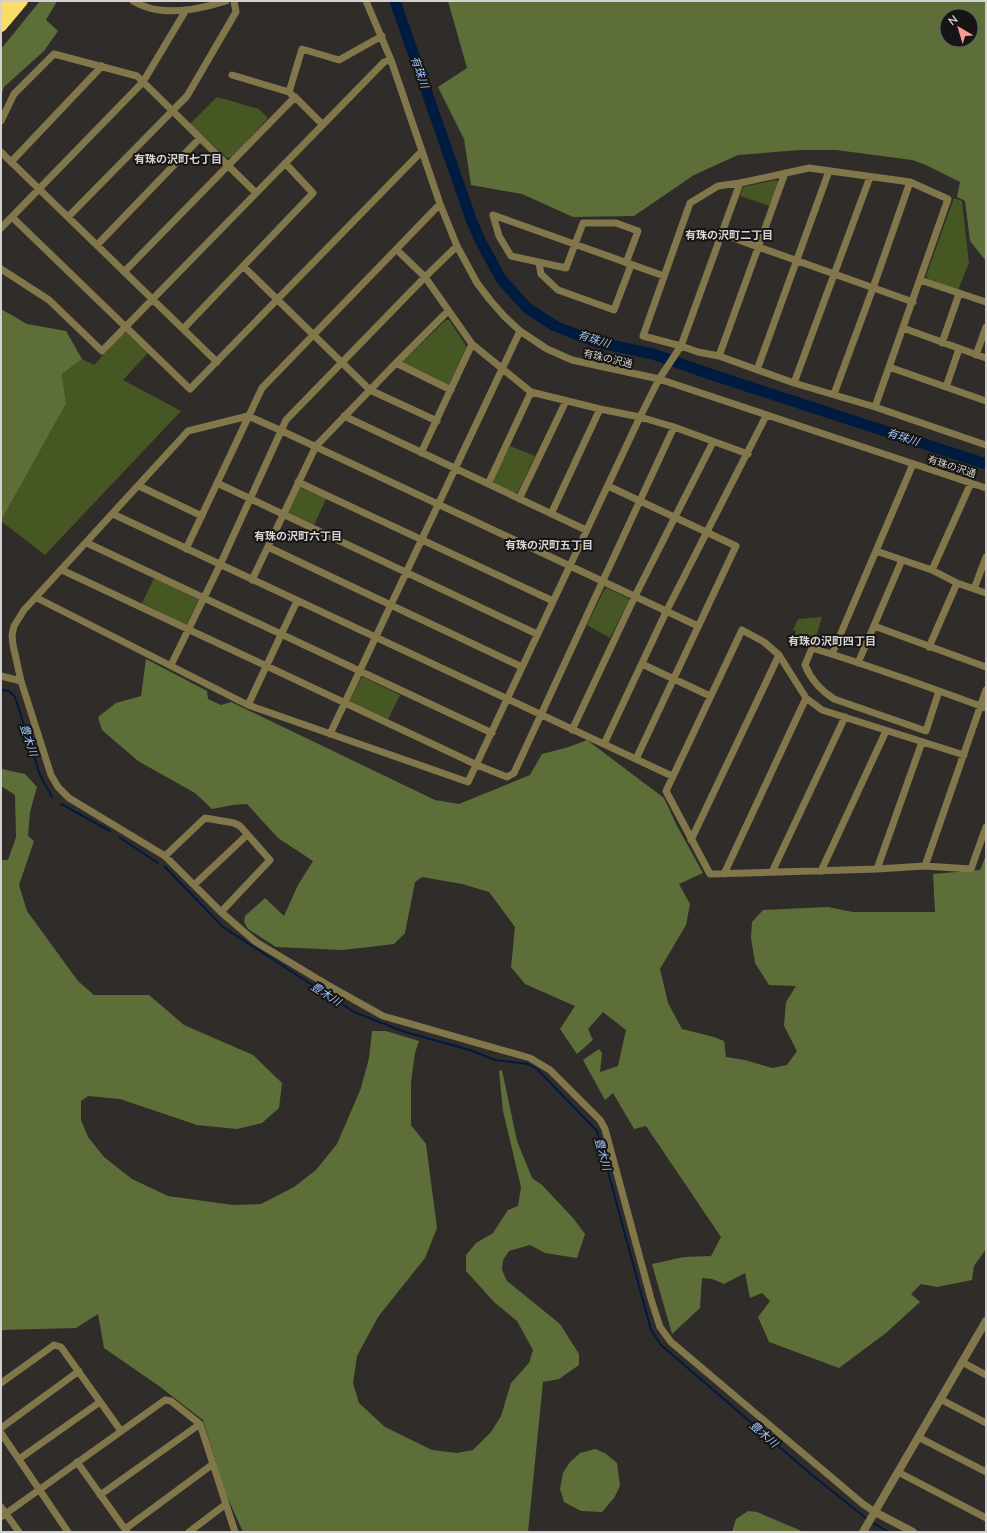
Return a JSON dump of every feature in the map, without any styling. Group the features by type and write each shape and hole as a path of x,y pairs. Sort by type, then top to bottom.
{"highway":[{"path":"1,9 8,1"},
{"path":"1,26 21,2"}],"street":[{"path":"132,1 159,10 186,10 211,6 226,1"},
{"path":"68,217 187,96 236,12 234,1"},
{"name":"有珠の沢通","path":"366,1 391,60 440,204 457,246 477,283 504,316 520,331 547,349 572,360 659,379 766,416 986,488"},
{"path":"1,228 143,82 186,10"},
{"path":"124,272 228,165 292,95 302,49 339,60 382,36"},
{"path":"1,121 14,94 54,54 102,66 137,76 256,193"},
{"path":"1,268 49,300 102,351 322,124 384,62 391,60"},
{"path":"11,162 102,66"},
{"path":"232,75 292,95 322,124"},
{"path":"97,245 200,138"},
{"path":"12,217 190,389 422,151"},
{"path":"1,152 217,362"},
{"path":"183,329 313,193 284,164"},
{"path":"875,407 948,199 910,182 829,172 809,168 740,183 718,186 690,204 643,336 679,348 719,356 794,383 875,407 986,445"},
{"path":"757,370 829,172"},
{"path":"719,356 785,174"},
{"path":"794,383 870,177"},
{"path":"834,394 910,182"},
{"path":"37,598 248,705 468,782 640,417 659,379 679,348 740,183"},
{"path":"186,549 262,388 440,204"},
{"path":"539,263 541,274 558,290 614,310 628,264 638,231 616,223 583,223 575,244 566,268 511,256 499,236 493,215 575,244 628,264 664,276"},
{"path":"722,234 913,302"},
{"path":"171,665 220,565 286,420 457,246"},
{"path":"397,250 425,277 472,344 531,392 640,417 674,427 748,454"},
{"path":"243,266 370,390 436,421"},
{"path":"920,280 986,302"},
{"path":"942,343 959,294"},
{"path":"252,580 316,446 448,311"},
{"path":"976,355 986,327"},
{"path":"903,328 986,358"},
{"path":"330,734 454,468 520,331"},
{"path":"421,452 472,344"},
{"path":"946,387 959,349"},
{"path":"396,363 451,390"},
{"path":"889,367 986,401"},
{"path":"488,484 531,392"},
{"path":"519,499 566,401"},
{"path":"550,514 600,409"},
{"path":"698,626 316,446 248,416 188,431 18,618 12,635 21,681 51,775 64,794 166,856 221,912 256,942 383,1016 530,1058 550,1070 600,1120 605,1128 651,1299 660,1327 671,1342 874,1514 913,1532"},
{"path":"344,416 586,530"},
{"path":"604,744 666,612 748,454 766,416"},
{"path":"62,570 507,778 514,773 674,427"},
{"path":"572,730 634,596 713,442"},
{"path":"832,654 913,464"},
{"path":"298,482 553,602"},
{"path":"217,483 537,634"},
{"path":"932,570 971,483"},
{"path":"139,486 202,516"},
{"path":"608,486 736,546 636,760"},
{"path":"113,514 672,776"},
{"path":"87,543 492,733"},
{"path":"268,546 522,667"},
{"path":"876,551 932,570 957,583 986,593"},
{"path":"974,589 986,557"},
{"path":"858,663 902,560"},
{"path":"929,647 957,583"},
{"path":"248,705 297,601"},
{"path":"874,626 986,667"},
{"path":"964,755 822,710 806,698 779,656 764,642 742,630 666,791 710,874 877,870 925,866 971,869 986,827"},
{"path":"939,691 926,731 834,699 823,692 809,676 805,665 812,648 832,654 939,691 983,707"},
{"path":"692,840 779,656"},
{"path":"642,664 710,696"},
{"path":"1,676 21,681"},
{"path":"925,866 964,755 983,707 986,690"},
{"path":"724,874 806,698"},
{"path":"772,872 845,717"},
{"path":"821,871 886,731"},
{"path":"877,870 922,742"},
{"path":"166,856 206,818 234,823 240,826 270,860 221,912"},
{"path":"194,885 247,835"},
{"path":"865,1529 986,1322"},
{"path":"1,1383 54,1345 62,1347 121,1431"},
{"path":"962,1362 986,1375"},
{"path":"1,1428 79,1372"},
{"path":"940,1399 986,1423"},
{"path":"19,1532 2,1512 38,1489 165,1400 171,1401 200,1424 235,1532"},
{"path":"19,1459 100,1402"},
{"path":"100,1495 200,1424"},
{"path":"1,1433 68,1532"},
{"path":"918,1437 986,1472"},
{"path":"77,1462 126,1530 213,1464"},
{"path":"898,1472 986,1518"},
{"path":"189,1532 226,1504"}],"green space":[{"path":"40,1 55,1 56,3 46,20 58,31 44,51 4,87 1,96 1,49"},
{"path":"448,1 986,1 986,261 970,241 965,201 957,197 960,182 926,165 912,160 836,150 800,150 738,155 694,175 634,216 573,217 522,194 471,185 464,139 438,87 467,68"},
{"path":"217,97 259,109 268,118 233,157 227,158 190,124"},
{"path":"776,180 778,182 770,206 740,196 743,187"},
{"path":"954,198 962,201 969,263 958,290 928,279 926,276"},
{"path":"1,309 27,324 66,331 82,359 62,374 66,404 1,521"},
{"path":"446,320 449,320 465,344 466,348 448,386 403,365 403,361"},
{"path":"127,333 148,353 123,380 181,411 45,555 1,521 66,404 62,374 82,359 94,365 123,334"},
{"path":"510,446 535,456 518,492 515,493 494,483 493,480"},
{"path":"301,488 326,499 314,525 288,514 287,511 298,489"},
{"path":"154,578 199,600 186,625 142,603"},
{"path":"607,588 628,598 629,600 610,638 587,625 604,590"},
{"path":"822,617 814,643 795,637 796,631 793,630 798,619"},
{"path":"146,659 207,691 208,699 221,705 231,702 435,800 459,804 530,775 542,754 569,747 587,740 664,798 677,826 703,873 679,884 690,904 686,925 660,969 668,1003 682,1029 724,1041 726,1057 745,1060 772,1068 787,1065 797,1051 784,1026 786,1002 796,986 769,985 755,963 751,938 752,922 763,910 828,907 853,912 935,912 933,874 980,870 986,855 986,1249 974,1266 972,1280 937,1287 921,1284 911,1294 920,1302 886,1333 839,1368 769,1342 758,1317 770,1301 762,1293 750,1298 745,1273 724,1284 712,1279 702,1278 700,1308 672,1334 652,1264 684,1257 711,1256 721,1237 646,1126 634,1129 613,1093 605,1100 583,1060 599,1049 602,1053 600,1072 618,1066 626,1030 603,1012 588,1029 593,1040 577,1054 560,1029 575,1006 525,984 511,967 515,927 489,892 462,884 422,877 415,882 405,933 394,944 343,950 276,947 248,929 244,922 245,916 265,898 284,916 298,885 313,861 278,838 247,804 212,809 195,793 138,761 102,730 98,717 116,703 141,696"},
{"path":"363,677 400,695 388,719 351,702 350,700 361,678"},
{"path":"2,769 25,774 37,787 30,812 28,836 34,841 19,885 27,911 78,981 94,995 149,995 184,1025 253,1055 282,1083 279,1108 262,1123 237,1129 197,1125 120,1099 88,1096 81,1101 81,1120 88,1137 104,1157 132,1179 168,1196 233,1205 261,1204 294,1187 316,1170 337,1144 361,1088 369,1058 372,1031 386,1031 419,1041 415,1053 411,1082 411,1125 426,1144 437,1228 425,1258 378,1317 357,1356 353,1383 359,1403 385,1427 432,1450 457,1453 473,1450 491,1432 501,1416 511,1383 529,1363 533,1350 517,1321 494,1302 466,1271 466,1255 476,1243 493,1233 508,1210 518,1206 521,1187 503,1111 499,1071 502,1070 517,1141 532,1178 542,1185 573,1218 585,1234 577,1258 545,1253 530,1245 509,1251 503,1260 502,1270 507,1281 560,1324 579,1354 579,1365 559,1379 543,1382 528,1532 243,1532 225,1492 203,1420 159,1386 104,1348 98,1314 76,1328 1,1330 1,860 8,860 16,837 15,795 1,786"},
{"path":"595,1449 605,1453 617,1463 620,1486 614,1498 602,1512 581,1511 564,1502 560,1489 563,1473 570,1462 580,1453"},
{"path":"748,1511 757,1512 804,1532 732,1532 736,1519"}],"waterway":[{"name":"有珠川","path":"395,1 472,222 501,279 527,308 555,326 596,342 653,354 986,464"},
{"name":"豊木川","path":"1,690 9,691 15,697 40,775 52,797"},
{"name":"豊木川","path":"61,804 110,831"},
{"name":"豊木川","path":"119,837 158,863"},
{"name":"豊木川","path":"165,867 223,927 354,1012 405,1032 470,1050 495,1060 528,1064 538,1070 597,1131 651,1330 661,1345 812,1475 867,1519"},
{"name":"豊木川","path":"871,1522 889,1532"}],"district":[{"name":"有珠の沢町七丁目","path":"178,159"},
{"name":"有珠の沢町二丁目","path":"729,235"},
{"name":"有珠の沢町六丁目","path":"298,536"},
{"name":"有珠の沢町五丁目","path":"549,545"},
{"name":"有珠の沢町四丁目","path":"832,641"}]}
